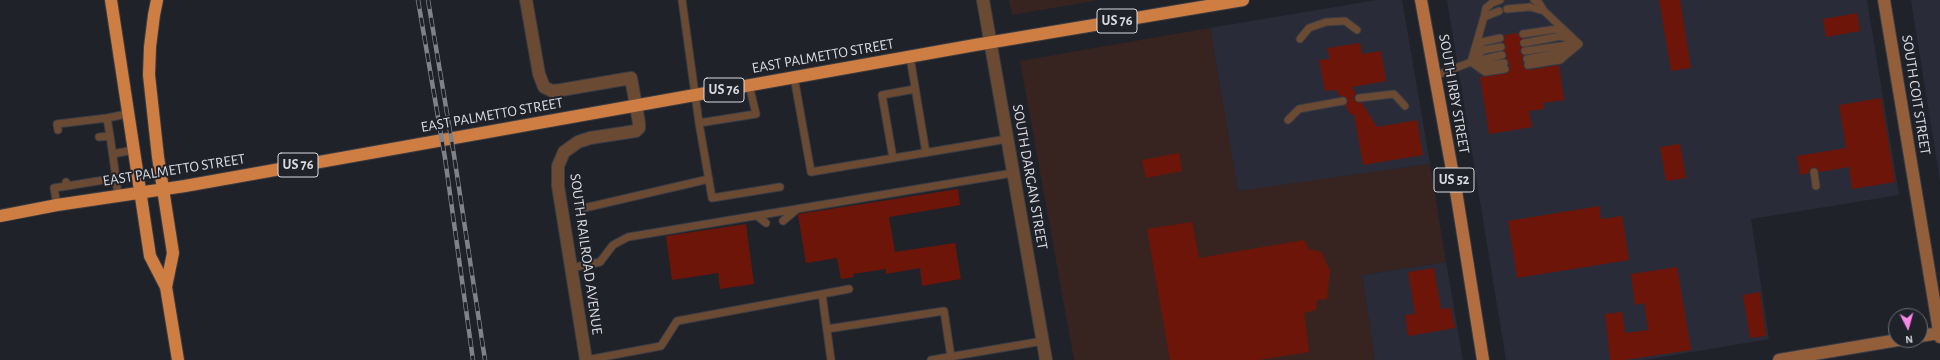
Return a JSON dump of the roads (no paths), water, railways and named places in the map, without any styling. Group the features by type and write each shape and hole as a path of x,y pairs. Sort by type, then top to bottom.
{"highway":[{"path":"111,0 150,256 166,288 178,360"},
{"path":"157,0 151,34 149,75 162,189 173,253 166,288"},
{"name":"US 76","path":"990,43 1243,0"},
{"name":"EAST PALMETTO STREET","path":"0,216 57,205 140,193 990,43"}],"main road":[{"name":"SOUTH IRBY STREET","path":"1421,0 1483,360"}],"street":[{"name":"SOUTH RAILROAD AVENUE","path":"526,0 539,74 544,87 552,91 631,78 636,105 639,128 636,130 590,138 578,142 569,146 559,159 558,186 586,360"},
{"name":"SOUTH DARGAN STREET","path":"983,0 1046,360"},
{"name":"SOUTH COIT STREET","path":"1884,0 1940,334"},
{"path":"1928,335 1940,334"},
{"path":"1779,360 1888,342"}],"lane":[{"path":"682,0 695,95 712,198 780,187"},
{"path":"1472,62 1486,8 1492,3 1500,0"},
{"path":"1534,0 1539,3 1544,11 1579,44"},
{"path":"1508,9 1530,7 1544,11"},
{"path":"1484,17 1499,11"},
{"path":"1300,39 1309,28 1326,22 1345,21 1357,30"},
{"path":"1523,34 1558,29 1579,44"},
{"path":"1524,43 1561,36 1579,44"},
{"path":"1472,62 1482,42 1500,38"},
{"path":"1525,51 1579,44"},
{"path":"1527,62 1560,53 1579,44"},
{"path":"1472,62 1483,50 1501,46"},
{"path":"1435,76 1472,62 1502,55"},
{"path":"910,57 915,89 917,121 926,153"},
{"path":"1472,62 1485,72 1504,66"},
{"path":"794,77 811,172 1007,139"},
{"path":"700,123 756,114 749,85"},
{"path":"893,158 882,95 915,89"},
{"path":"1359,98 1394,94 1405,106"},
{"path":"1288,120 1299,109 1343,101"},
{"path":"885,113 893,111"},
{"path":"58,130 57,124 128,114"},
{"path":"107,118 118,196"},
{"path":"887,126 895,124"},
{"path":"99,138 110,136"},
{"path":"890,140 897,138"},
{"path":"113,154 133,150"},
{"path":"1814,172 1816,186"},
{"path":"571,268 600,262 613,245 628,237 1013,173"},
{"path":"57,205 54,188 66,184 116,178"},
{"path":"580,209 709,179"},
{"path":"783,221 798,209"},
{"path":"757,216 766,223"},
{"path":"586,360 661,346 677,321 849,289"},
{"path":"822,294 831,360"},
{"path":"826,329 944,311 951,357"},
{"path":"932,360 1043,341"}],"railway":[{"path":"418,0 445,158 473,360"},
{"path":"428,0 454,155 485,360"}]}
